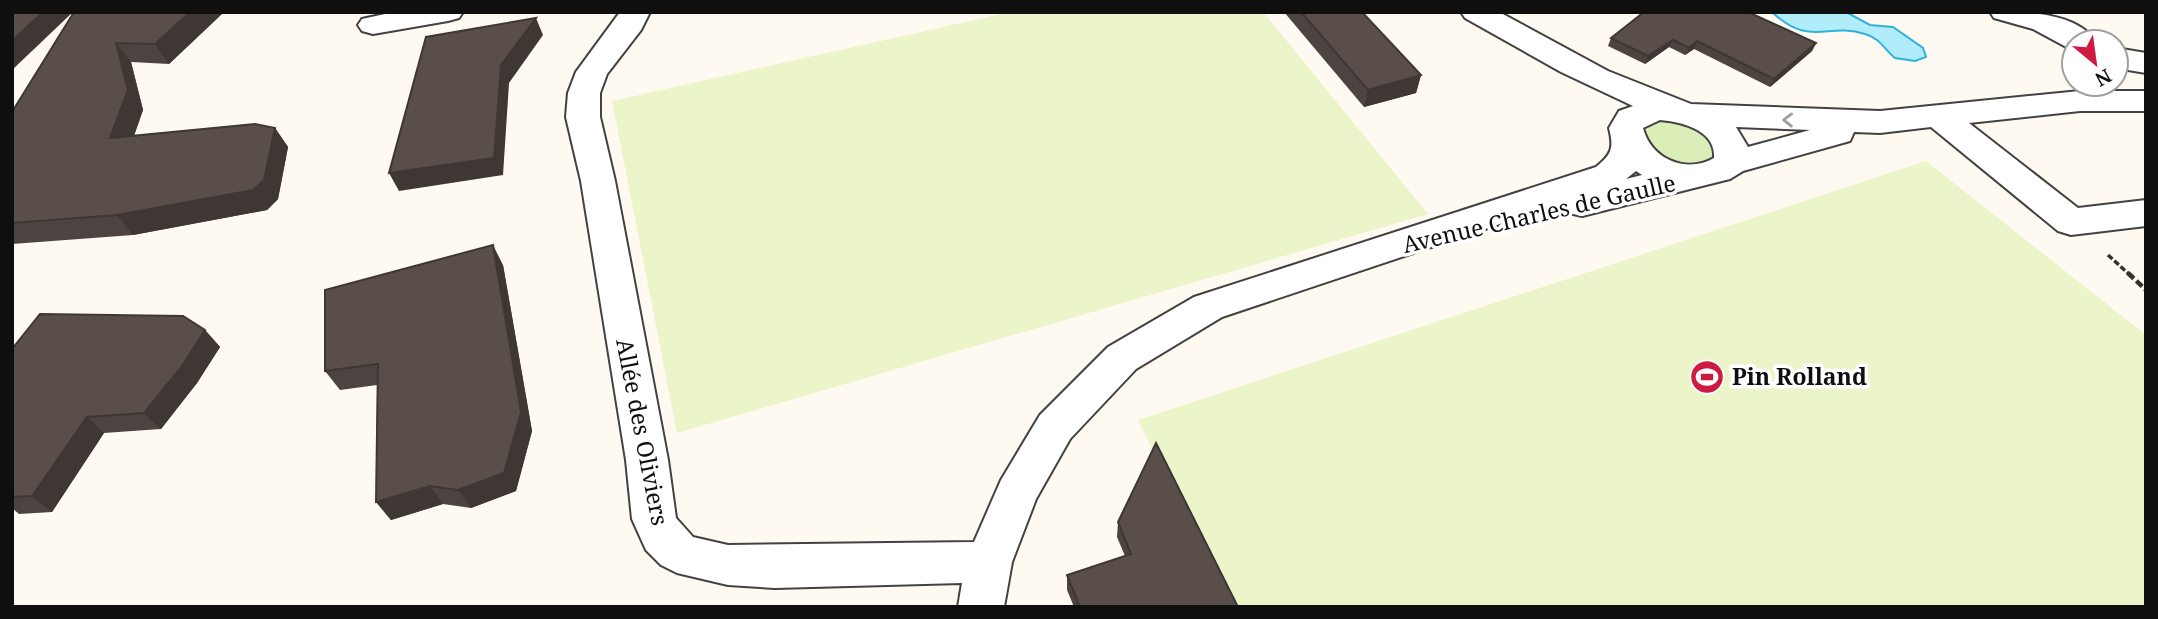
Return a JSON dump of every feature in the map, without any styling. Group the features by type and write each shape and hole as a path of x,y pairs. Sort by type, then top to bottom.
{"street":[{"path":"373,25 448,12"},
{"name":"Allée des Oliviers","path":"635,12 630,24 592,72 584,93 583,117 598,181 647,460 654,519 662,536 677,551 693,559 728,565 775,567 989,562"},
{"path":"1476,12 1599,80 1637,98 1684,112 1722,132 1733,153 1731,163 1880,122"},
{"path":"2005,12 2044,23 2060,31"},
{"path":"1599,80 1628,137 1645,162 1660,169 1695,177"},
{"path":"1628,137 1631,119 1642,112 1880,122 2080,101 2146,101"},
{"path":"1938,116 2071,222 2146,213"},
{"name":"Avenue Charles de Gaulle","path":"981,607 989,562 1016,493 1055,427 1122,358 1208,307 1608,175 1625,162 1628,137"},
{"name":"Avenue Charles de Gaulle","path":"1382,251 1545,215 1630,190 1710,175 1731,163"}],"green space":[{"path":"1010,12 1263,12 1428,214 677,433 612,101"},
{"path":"1693,114 1731,163 1660,169 1631,119"},
{"name":"Pin Rolland","path":"1926,161 2146,335 2146,607 1230,607 1138,420"}],"water":[{"path":"1772,12 1846,12 1870,25 1893,27 1923,48 1926,57 1915,61 1895,58 1870,36 1852,31 1808,32 1785,23"}],"building":[{"path":"12,12 43,12 12,41"},
{"path":"74,12 190,12 155,44 116,43 128,90 110,138 255,124 275,128 264,180 253,190 117,215 12,223 12,112"},
{"path":"1301,12 1362,12 1421,75 1368,90"},
{"path":"1644,12 1748,12 1816,43 1774,79 1697,41 1689,48 1673,40 1648,56 1611,38"},
{"path":"536,18 501,65 494,158 389,173 426,37"},
{"path":"493,245 521,412 504,473 458,490 430,486 376,502 378,364 325,371 325,290"},
{"path":"40,314 183,316 205,330 182,366 144,413 87,417 32,496 12,497 12,349"},
{"path":"1156,443 1238,607 1080,607 1067,575 1131,554 1118,522"}],"place":[{"name":"Pin Rolland","path":"1707,377"}]}
